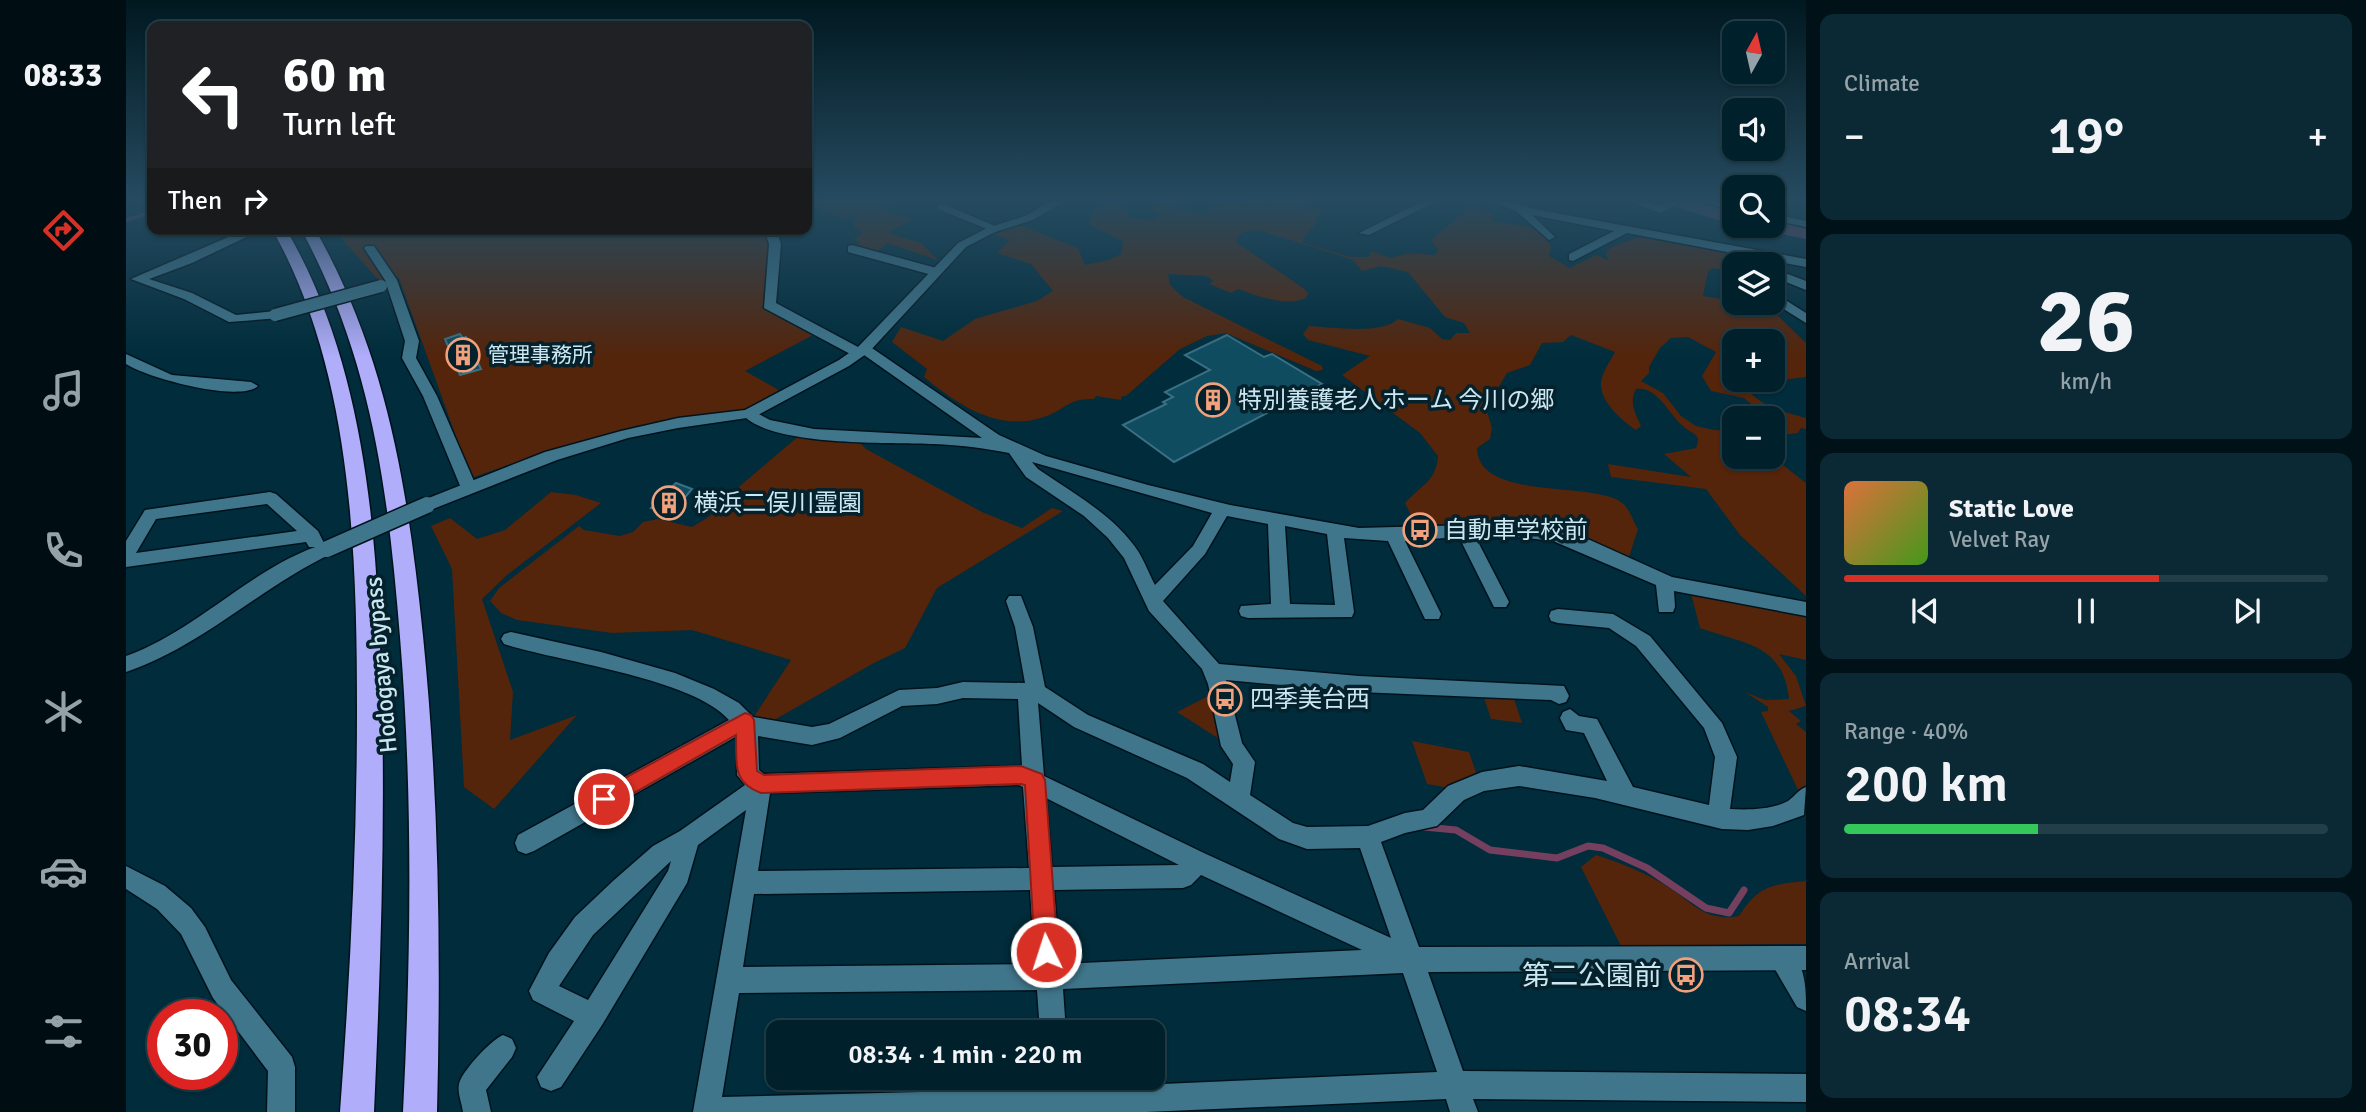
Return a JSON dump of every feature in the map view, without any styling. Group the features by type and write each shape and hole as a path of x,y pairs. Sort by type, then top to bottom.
{"highway":[{"name":"Hodogaya bypass","path":"290,253 310,293 331,353 346,418 366,566 370,772 366,972 357,1112"},
{"name":"Hodogaya bypass","path":"321,253 333,275 360,343 385,441 401,534 417,684 423,786 423,1051 420,1112"}],"street":[{"path":"202,253 137,279 188,296 234,319 275,314 387,285"},
{"path":"372,253 412,341 409,358 430,396 469,488"},
{"path":"774,253 769,305 896,369 958,416 1014,449 1032,473 1090,512 1115,534 1131,555 1153,599 1171,625 1213,671 1232,746 1244,762 1239,799"},
{"path":"866,253 936,272"},
{"path":"126,664 152,654 218,616 320,546 551,456 666,425 750,414 862,351 954,253"},
{"path":"1573,257 1581,253"},
{"path":"1750,253 1806,263"},
{"path":"1785,277 1806,286"},
{"path":"1787,304 1806,320"},
{"path":"126,358 155,376 194,383 251,386"},
{"path":"750,414 765,425 805,433 952,440 1014,449 1092,475 1222,510 1335,531 1394,535 1513,530 1554,535 1586,545 1665,581 1806,609"},
{"path":"126,558 150,514 270,498 320,546"},
{"path":"1153,599 1199,550 1222,510"},
{"path":"1276,521 1281,612"},
{"path":"1248,611 1345,612 1335,531"},
{"path":"1465,533 1500,602"},
{"path":"1394,535 1432,614"},
{"path":"126,558 320,546"},
{"path":"1665,581 1666,607"},
{"path":"1015,601 1024,627 1031,691 1052,1020"},
{"path":"1558,616 1613,621 1643,642 1712,723 1726,757 1717,818"},
{"path":"511,639 651,672 722,702 746,723 812,736 833,732 899,698 937,696 963,690 1031,691 1081,721 1195,771 1287,832 1307,838 1368,836 1405,823 1429,819 1456,793 1482,782 1519,776 1547,778 1717,818 1748,820 1773,816 1796,808 1806,797"},
{"path":"1213,671 1359,684 1557,692 1559,696"},
{"path":"1570,718 1573,724 1591,725 1626,796"},
{"path":"746,723 748,775 761,785"},
{"path":"526,843 746,723"},
{"path":"593,1016 542,999 542,990 558,962 584,926 662,854 688,839 761,785 1021,775 1198,862 1412,960"},
{"path":"761,785 706,1111 1455,1085 1806,1088"},
{"path":"1368,836 1464,1112"},
{"path":"551,1077 593,1016 679,875 688,839"},
{"path":"745,883 1183,877 1198,862"},
{"path":"126,877 156,891 180,914 197,937 208,967 282,1067 281,1112"},
{"path":"729,980 1048,977 1412,960 1794,958 1806,998"},
{"path":"477,1112 472,1086 503,1048"}],"shaded area":[{"path":"354,253 769,253 763,308 815,334 745,371 784,393 753,408 732,414 679,418 636,426 548,451 471,478 399,278 381,283"},
{"path":"917,253 931,253 938,260"},
{"path":"997,253 1080,253 1085,265 1109,260 1121,253 1252,253 1303,288 1308,293 1306,298 1281,301 1238,289 1231,293 1209,284 1214,281 1206,276 1168,274 1170,285 1183,297 1322,366 1323,370 1316,371 1226,333 1207,336 1180,349 1126,396 1122,396 1121,400 1096,396 1094,399 1072,402 1044,417 1010,421 979,413 950,397 924,377 927,369 892,342 901,327 943,341 975,319 1037,301 1053,291 1031,264"},
{"path":"1331,253 1368,257 1371,253 1377,253 1390,258 1409,253 1550,253 1549,256 1570,268 1596,255 1608,260 1606,253 1722,253 1722,270 1713,268 1708,271 1703,296 1722,299 1722,315 1778,316 1806,343 1806,377 1785,380 1785,329 1722,329 1722,392 1750,392 1771,406 1754,406 1744,398 1711,391 1702,376 1716,352 1688,337 1671,338 1660,348 1649,367 1649,373 1641,381 1663,393 1681,416 1696,426 1722,430 1722,469 1785,469 1785,466 1806,483 1806,596 1740,535 1706,489 1611,477 1608,464 1691,477 1664,454 1696,448 1698,438 1679,422 1657,396 1644,389 1636,389 1633,398 1641,426 1636,430 1624,421 1612,410 1601,389 1603,375 1615,352 1571,335 1563,342 1542,343 1530,365 1507,373 1486,408 1492,428 1490,439 1477,448 1482,465 1496,476 1515,483 1606,496 1624,504 1638,529 1628,560 1558,530 1529,523 1417,528 1405,503 1431,478 1438,456 1420,433 1342,375 1370,356 1308,340 1303,334 1309,326 1369,329 1391,324 1398,319 1430,328 1442,339 1450,340 1456,333 1470,333 1464,323 1445,317 1408,272 1381,266 1362,271 1353,260"},
{"path":"1785,412 1806,418 1806,429 1801,428 1798,433 1785,435"},
{"path":"800,435 853,436 866,449 982,512 1022,528 1052,508 1063,511 937,588 905,648 769,723 753,718 791,660 692,630 612,633 517,620 501,613 490,601 499,588 579,526 584,530 620,536 633,532 643,522 658,519 692,527 710,516 727,497"},
{"path":"551,492 576,495 601,503 507,575 482,599 513,692 510,740 577,715 494,809 464,787 452,569 431,526 450,518 477,539 505,530"},
{"path":"1690,590 1806,612 1806,660 1779,654 1796,676 1806,706 1789,711 1801,721 1796,724 1806,732 1806,786 1799,792 1761,712 1768,711 1768,707 1745,692 1765,700 1789,699 1779,667 1770,656 1758,648 1700,628"},
{"path":"1212,688 1227,744 1177,712 1208,696"},
{"path":"1482,692 1513,696 1522,723 1491,719"},
{"path":"1412,741 1469,752 1478,778 1450,788 1427,784"},
{"path":"1596,855 1644,874 1702,911 1718,917 1739,916 1753,898 1767,888 1806,881 1806,944 1621,946 1581,867"}],"building":[{"name":"管理事務所","path":"460,334 463,338 466,337 481,369 460,375 445,339"},
{"name":"特別養護老人ホーム 今川の郷","path":"1227,335 1264,357 1272,354 1322,384 1174,462 1123,425 1166,404 1163,402 1173,397 1165,392 1210,370 1185,355"},
{"name":"横浜二俣川霊園","path":"676,483 692,489 671,514 651,508"}],"waterway":[{"path":"1424,827 1456,830 1490,850 1557,858 1588,846 1603,848 1647,868 1706,908 1729,913 1744,890"}],"place":[{"name":"管理事務所","path":"463,355"},
{"name":"特別養護老人ホーム 今川の郷","path":"1213,400"},
{"name":"横浜二俣川霊園","path":"669,503"},
{"name":"自動車学校前","path":"1420,530"},
{"name":"四季美台西","path":"1225,699"},
{"name":"第二公園前","path":"1686,975"}],"route":[{"path":"604,799 745,720 748,775 761,784 1021,775 1035,780 1046,952"}]}
